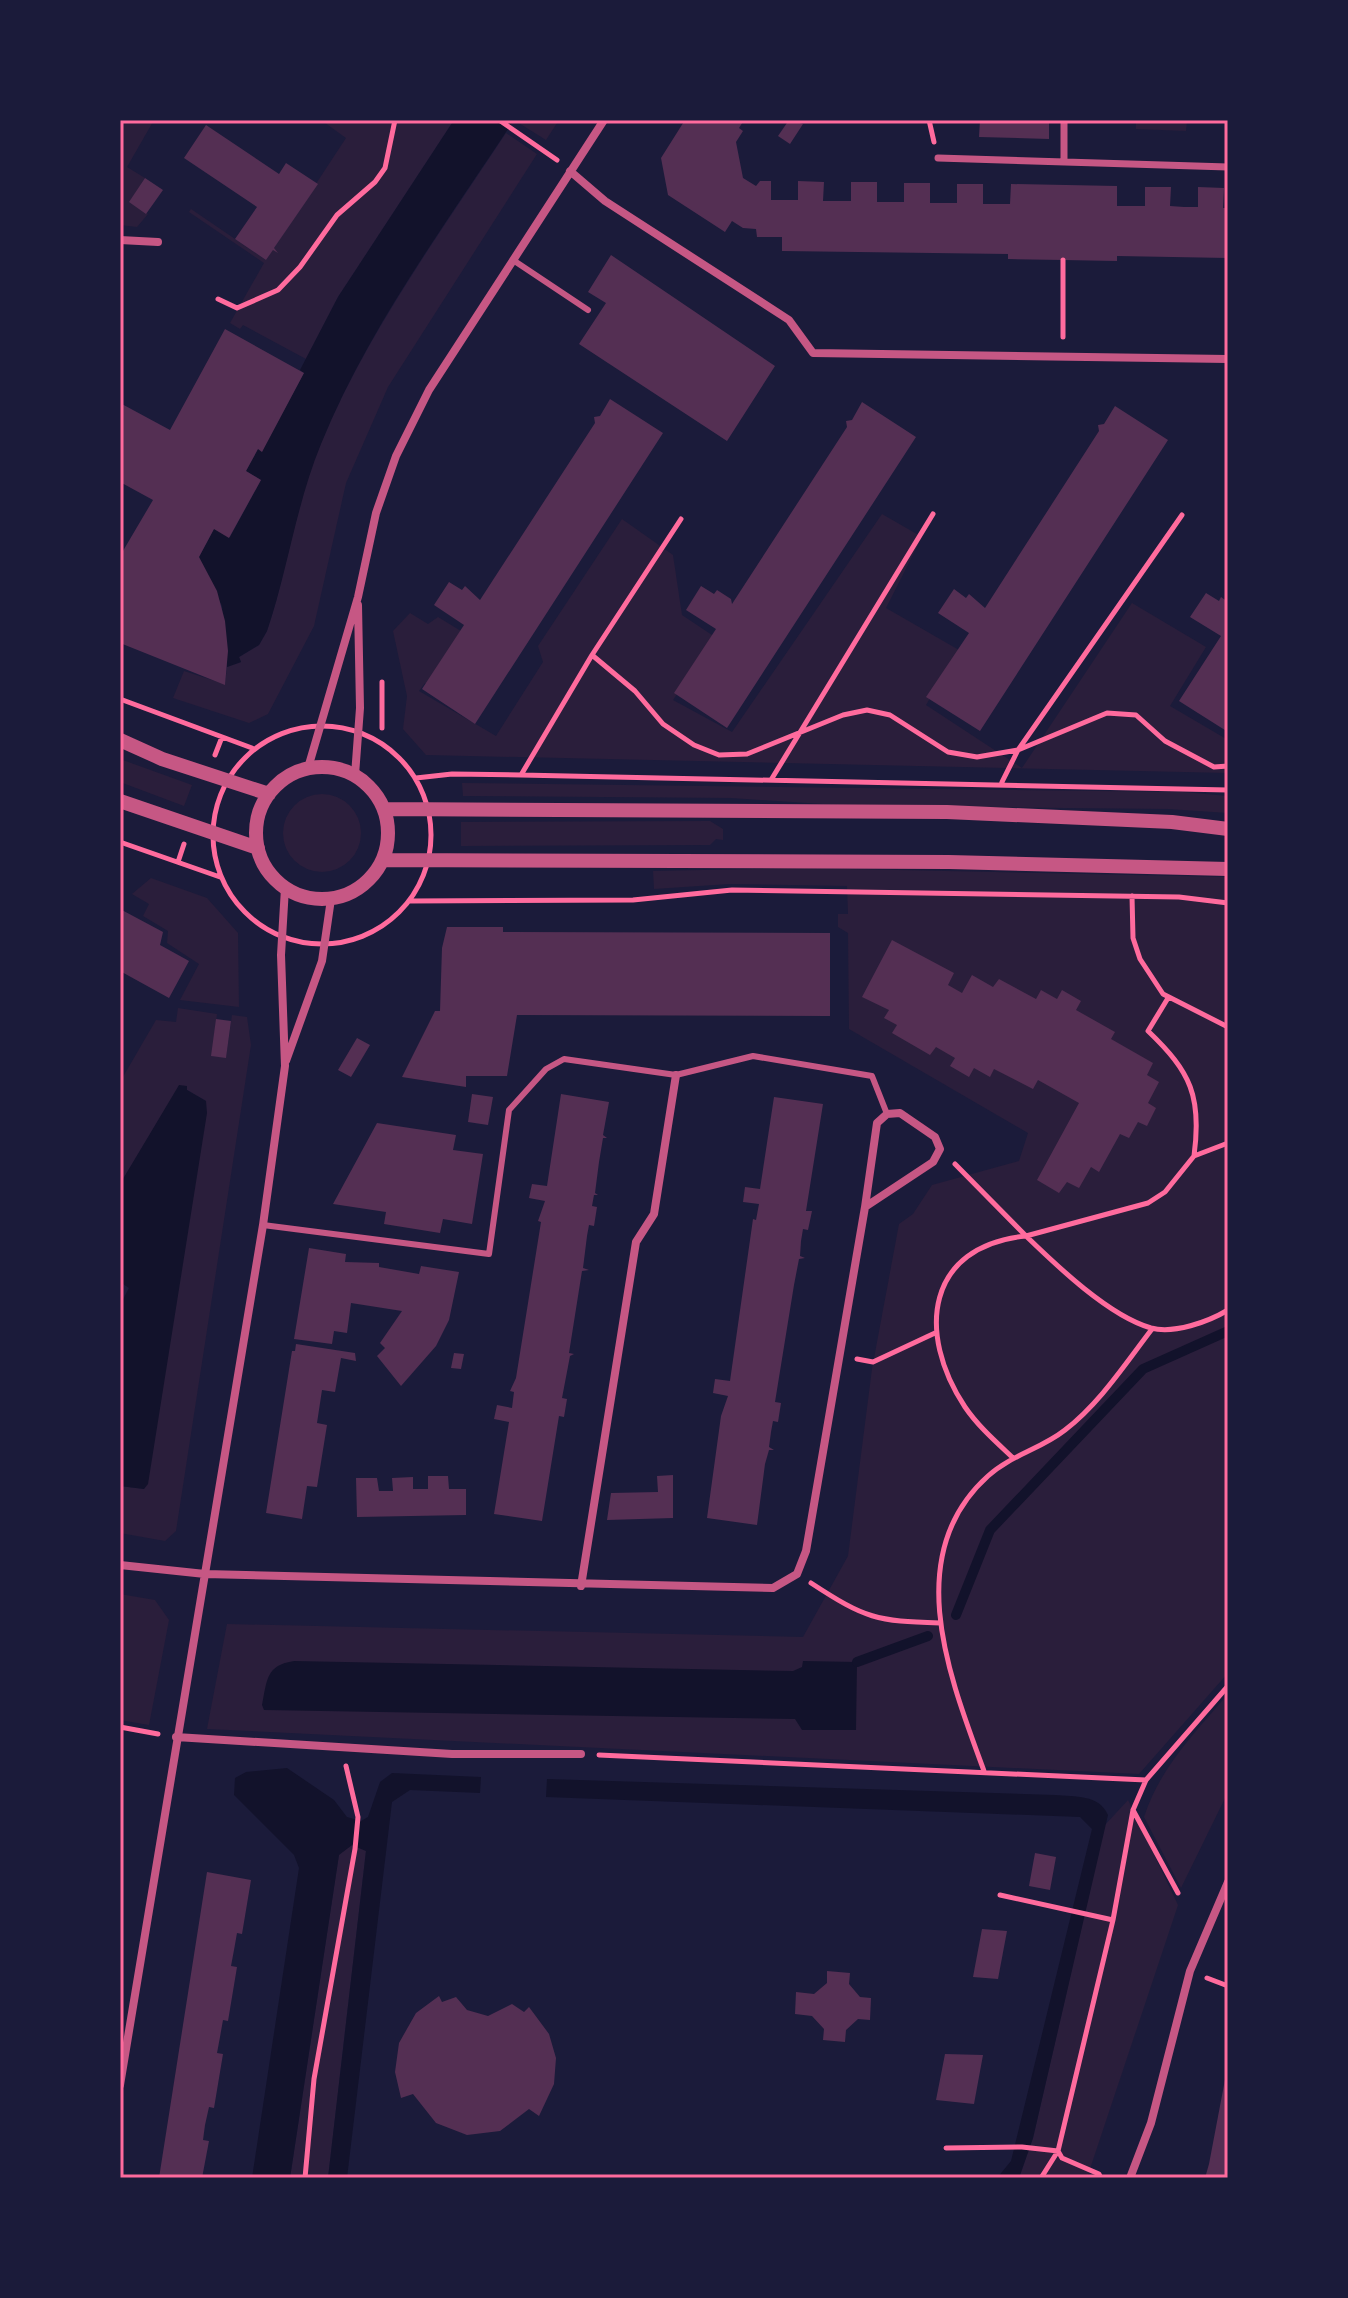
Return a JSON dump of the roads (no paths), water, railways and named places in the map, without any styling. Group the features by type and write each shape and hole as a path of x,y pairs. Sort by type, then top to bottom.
{"street":[{"path":"308,768 358,597 376,513 396,456 429,390 604,120"},
{"path":"1064,120 1064,162"},
{"path":"938,158 1228,167"},
{"path":"570,171 605,201 789,320 813,353 1063,354 1228,359"},
{"path":"120,240 158,242"},
{"path":"355,775 360,708 358,597"},
{"path":"120,740 208,776 269,794"},
{"path":"332,767 355,775 373,789 385,809 388,843 383,860 362,886 331,899 307,897 285,888 268,870 258,848 256,829 269,794 287,777 308,768 332,767"},
{"path":"120,801 258,848"},
{"path":"385,809 947,812 1172,822 1228,829"},
{"path":"383,860 933,861 1228,869"},
{"path":"120,2085 263,1225 285,1066 281,955 285,888"},
{"path":"285,1066 322,961 331,899"},
{"path":"581,1586 636,1242 654,1214 676,1075"},
{"path":"120,1565 205,1574 581,1586 773,1588 797,1574 806,1551 877,1123 887,1114 900,1113 935,1137 940,1149 933,1162 865,1207"},
{"path":"176,1737 452,1754 581,1754"},
{"path":"1130,2178 1151,2123 1190,1971 1228,1882"}],"lane":[{"path":"513,260 588,310"},
{"path":"263,1225 489,1254 509,1110 546,1069 564,1059 676,1075 753,1056 872,1076 887,1114"}],"waterway":[{"path":"956,1615 990,1530 1143,1369 1228,1331"},
{"path":"857,1662 928,1636"}]}
